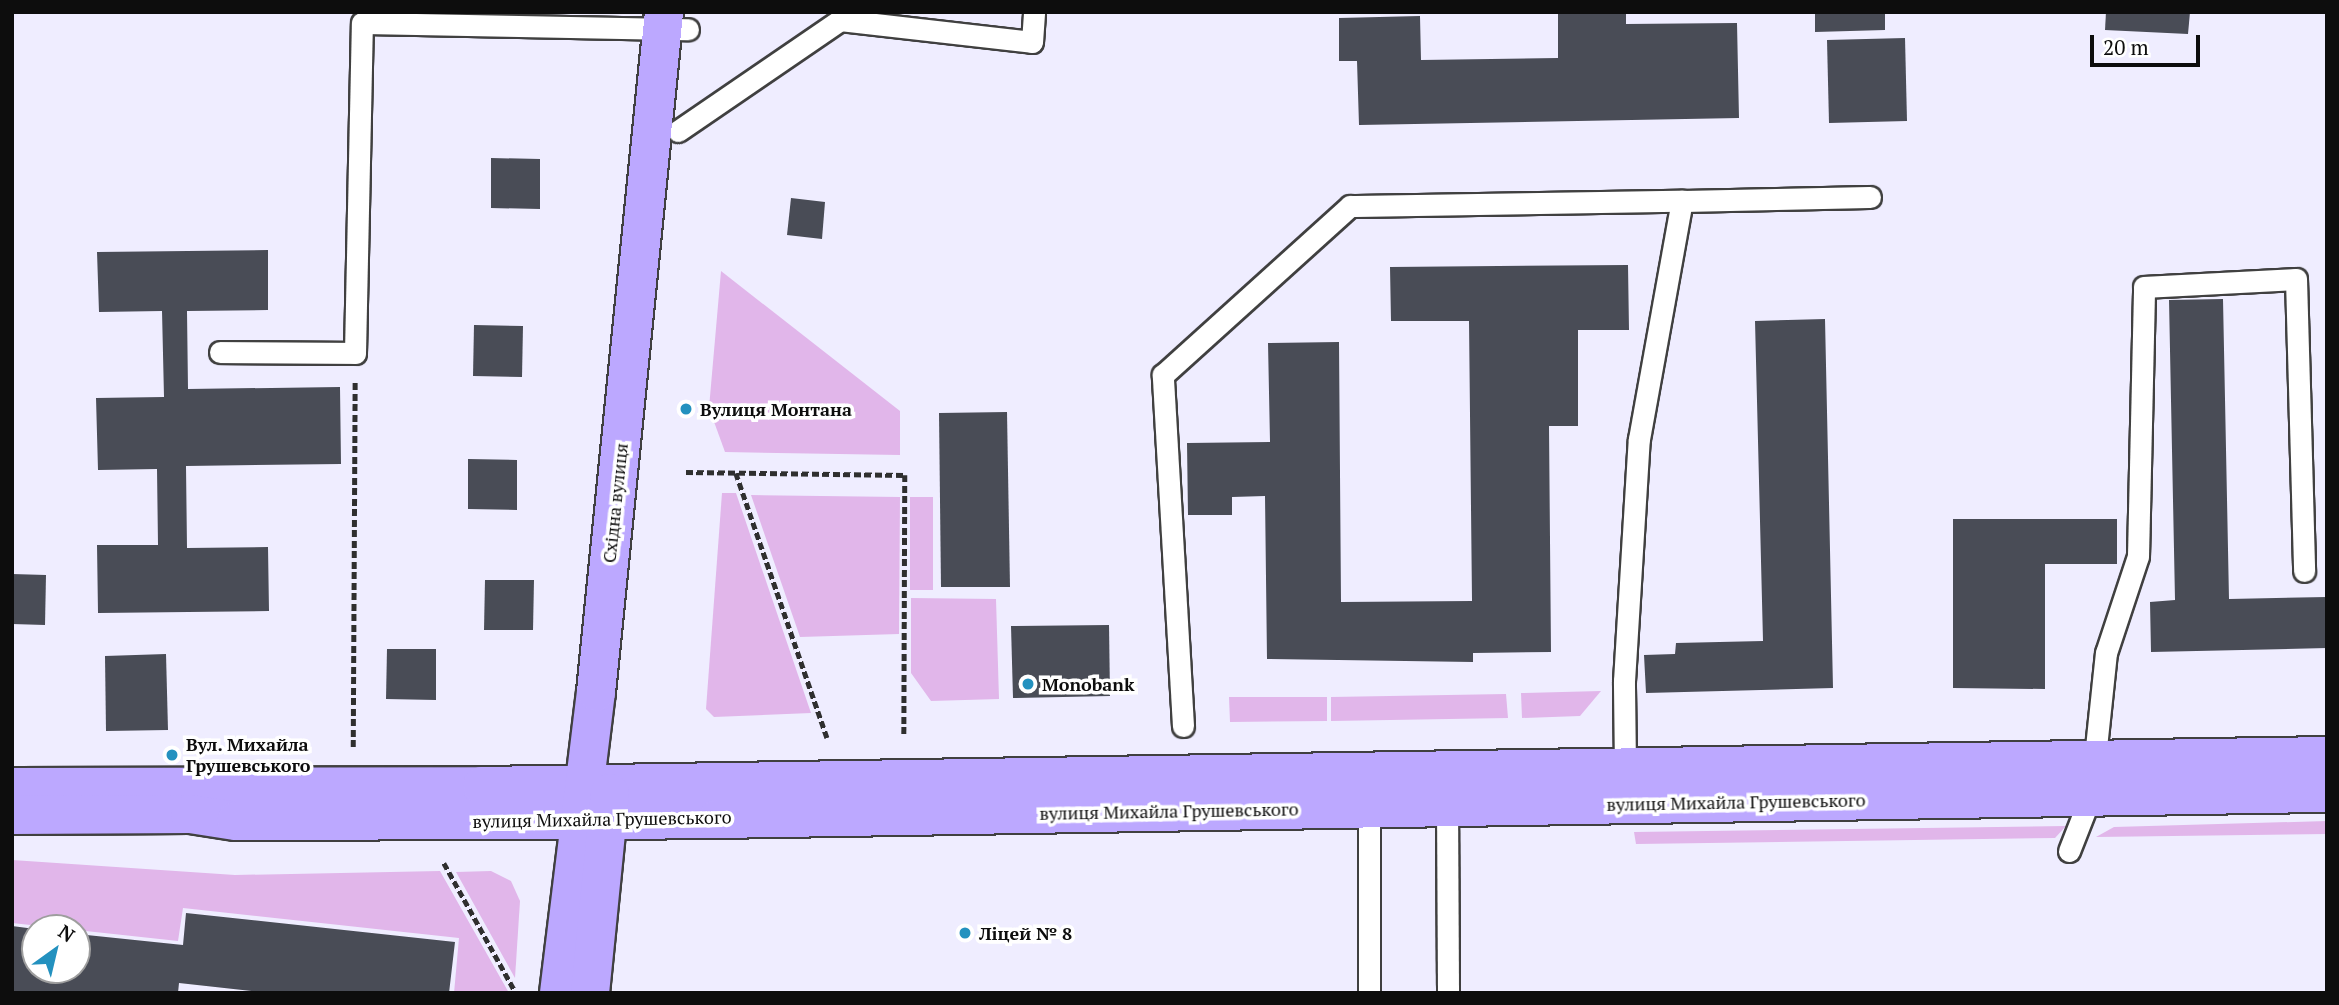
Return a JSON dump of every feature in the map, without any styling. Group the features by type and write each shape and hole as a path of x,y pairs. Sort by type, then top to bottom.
{"main road":[{"name":"Східна вулиця","path":"559,993 596,802 678,131 676,20"},
{"name":"Східна вулиця","path":"590,993 596,802 676,20"},
{"name":"вулиця Михайла Грушевського","path":"12,815 190,814 236,821 596,802 1368,771 1447,788 2094,777 2327,756"},
{"name":"вулиця Михайла Грушевського","path":"12,787 596,802 1369,808 1447,788 1625,768 2094,777 2327,793"}],"lane":[{"path":"678,131 840,20 1032,42 1034,12"},
{"path":"220,352 355,353 362,23 676,20"},
{"path":"1183,726 1163,375 1350,206 1870,197"},
{"path":"1625,768 1624,681 1639,439 1682,201"},
{"path":"2069,851 2094,777 2106,653 2138,556 2144,287 2296,279 2304,571"},
{"path":"1368,771 1369,993"},
{"path":"1447,788 1448,993"}],"path":[{"path":"354,747 355,353"},
{"path":"686,472 905,475 904,737"},
{"path":"736,473 827,738"},
{"path":"444,863 516,993"}],"shaded area":[{"path":"721,271 900,411 900,455 725,452 709,408"},
{"path":"722,493 736,493 811,713 714,717 706,709"},
{"path":"751,495 900,497 899,634 800,637"},
{"path":"910,497 933,497 933,590 910,590"},
{"path":"911,598 996,599 999,699 931,701 911,673"},
{"path":"1601,691 1580,716 1522,718 1521,693"},
{"path":"1506,694 1508,718 1331,721 1331,697"},
{"path":"1229,697 1327,697 1327,721 1230,722"},
{"path":"2327,821 2327,834 2096,837 2114,827"},
{"path":"2066,826 2055,838 1636,844 1634,832"},
{"path":"12,860 235,875 440,871 509,993 454,993 459,938 183,908 178,941 91,932 91,914 21,914 21,924 12,923"},
{"path":"491,871 511,881 520,901 515,978 456,872"}],"building":[{"path":"1558,12 1626,12 1626,24 1737,23 1739,118 1359,125 1357,61 1339,61 1339,18 1420,16 1421,60 1558,58"},
{"path":"1815,12 1885,12 1885,30 1815,32"},
{"path":"2106,12 2190,12 2188,34 2105,30"},
{"path":"1905,38 1907,121 1829,123 1827,40"},
{"path":"491,158 540,159 540,209 491,208"},
{"path":"791,198 825,202 822,239 787,235"},
{"path":"268,250 268,310 187,311 188,389 340,387 341,464 186,466 187,548 268,547 269,611 98,613 97,545 158,545 157,469 98,470 96,398 164,397 162,311 99,312 97,252"},
{"path":"1628,265 1629,330 1578,330 1578,426 1549,426 1551,652 1473,653 1473,662 1267,659 1265,496 1232,497 1232,515 1188,515 1187,443 1270,442 1268,343 1339,342 1341,602 1472,601 1469,321 1391,321 1390,267"},
{"path":"2223,299 2229,599 2327,597 2327,648 2151,652 2150,602 2175,600 2169,300"},
{"path":"1825,319 1833,688 1646,693 1644,655 1675,654 1676,643 1763,641 1755,321"},
{"path":"474,325 523,326 522,377 473,376"},
{"path":"1007,412 1010,587 941,587 939,413"},
{"path":"468,459 517,460 517,510 468,509"},
{"path":"1953,519 2117,519 2117,564 2045,564 2045,689 1953,688"},
{"path":"12,574 46,575 45,625 12,624"},
{"path":"485,580 534,580 533,630 484,630"},
{"path":"1109,625 1110,696 1013,698 1011,626"},
{"path":"387,649 436,649 436,700 386,699"},
{"path":"166,654 168,730 106,731 105,656"},
{"path":"186,913 455,942 449,993 270,993 179,983 178,993 12,993 12,926 21,927 21,984 91,984 91,935 183,945"}],"place":[{"name":"Вулиця Монтана","path":"686,409"},
{"name":"Monobank","path":"1028,684"},
{"name":"Вул. Михайла Грушевського","path":"172,755"},
{"name":"Ліцей № 8","path":"965,933"}]}
